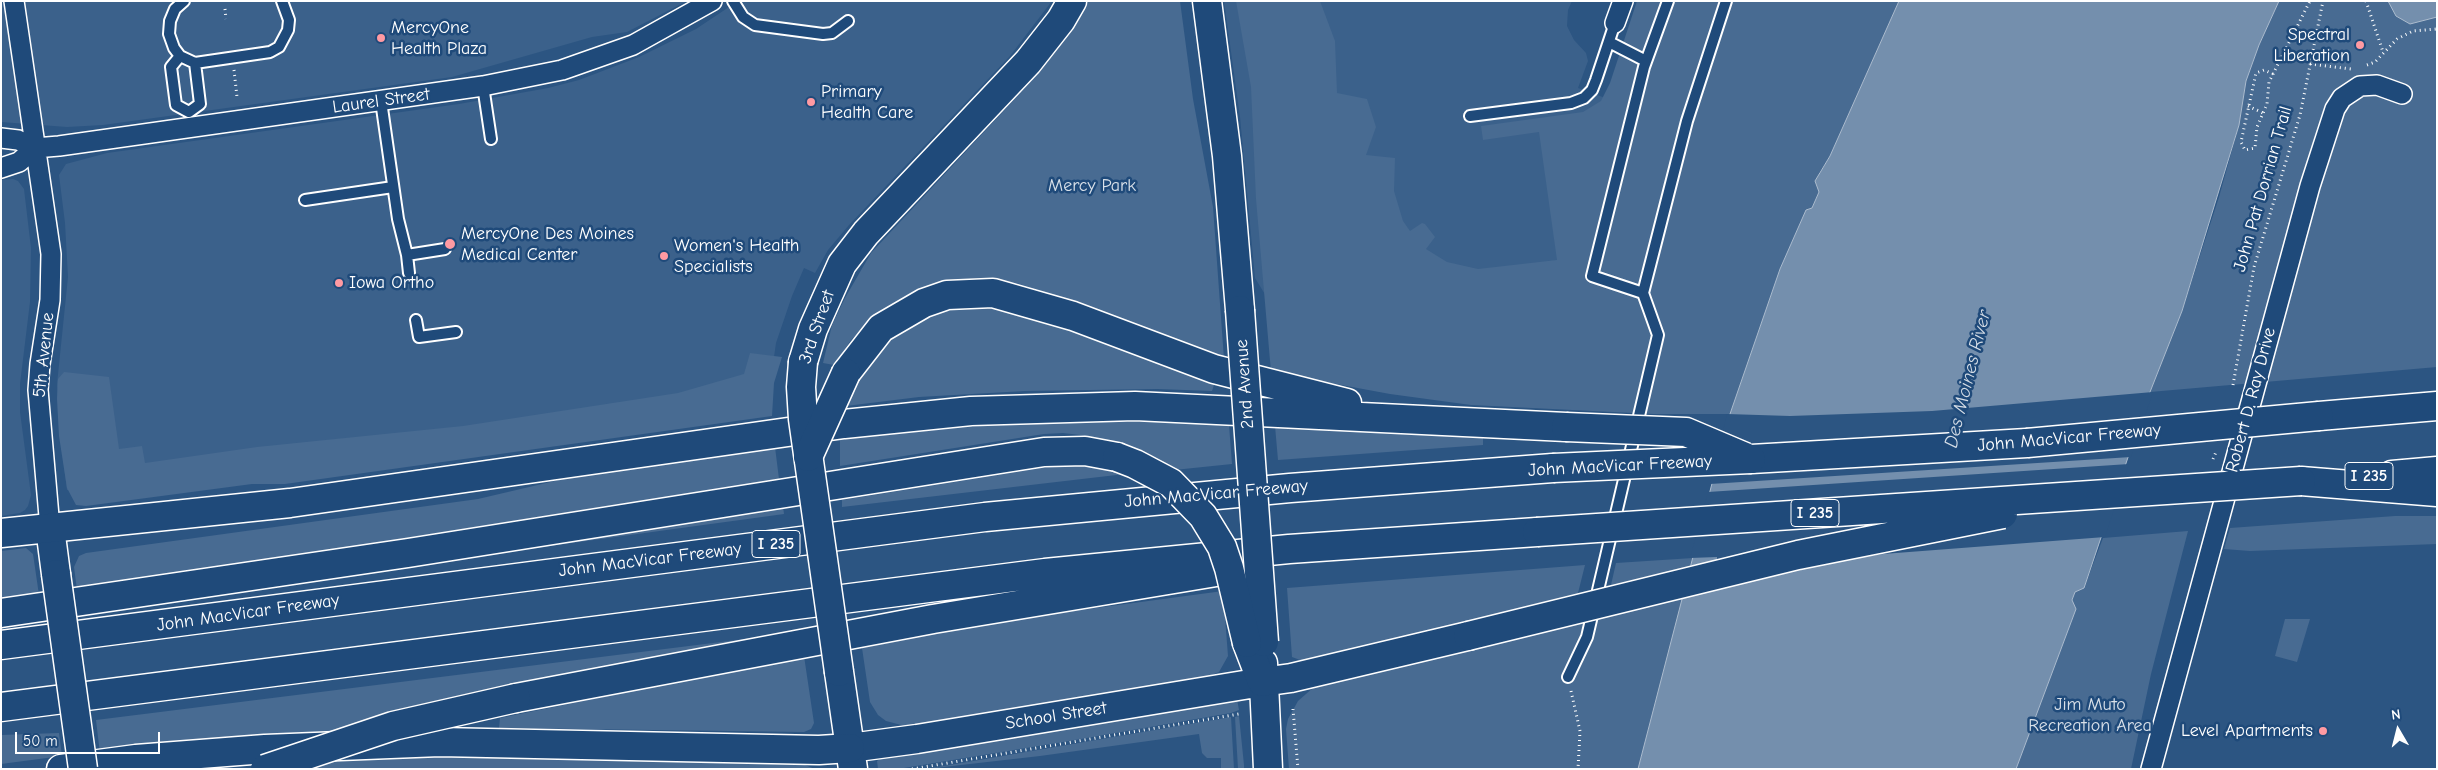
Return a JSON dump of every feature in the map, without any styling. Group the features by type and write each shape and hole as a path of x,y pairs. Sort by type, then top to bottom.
{"main road":[{"name":"3rd Street","path":"851,758 808,457 800,387 803,362 813,329 842,264 866,233 1028,62 1061,20 1072,1"},
{"name":"2nd Avenue","path":"1208,1 1227,156 1240,310 1255,643"},
{"path":"808,457 846,373 882,328 924,302 947,295 993,292 1073,316 1214,370 1402,418"},
{"path":"1,533 290,503 834,426 971,411 1135,406 1686,432 1751,459"},
{"name":"John MacVicar Freeway","path":"1,645 994,516 1290,488 1553,468 2027,443 2437,406"},
{"path":"1,613 408,553 1044,452 1085,451 1117,457 1143,467 1171,483 1204,516 1222,547 1255,643 1262,682 1268,769"},
{"name":"I 235","path":"1,707 1045,573 1280,550 2437,471"},
{"path":"2301,481 2437,492"},
{"name":"School Street","path":"62,769 136,759 265,750 440,742 819,750 851,758 917,740 1291,678 1798,555 1937,529 2092,494"},
{"name":"5th Avenue","path":"50,528 83,769"},
{"path":"266,769 393,726 516,698 924,621 1422,540"}],"street":[{"name":"5th Avenue","path":"14,1 35,148 42,181 51,254 50,300 38,390 50,528"},
{"name":"Laurel Street","path":"1,138 18,140 35,148 190,120 381,101 483,86 562,70 633,45 712,1"},
{"path":"1615,23 1623,1"},
{"name":"Robert D. Ray Drive","path":"2151,769 2310,186 2335,109 2342,98 2360,86 2377,85 2402,94"},
{"path":"1,168 19,162 35,148"}],"lane":[{"path":"184,1 176,9 170,20 169,34 174,48 180,56 195,63 257,54 279,47 288,30 289,20 282,1"},
{"path":"733,1 743,17 755,26 823,34 832,33 848,21"},
{"path":"1643,293 1592,276 1646,61 1668,1"},
{"path":"1568,677 1587,636 1658,334 1643,293 1687,120 1726,1"},
{"path":"1470,116 1571,102 1584,98 1592,90 1615,23"},
{"path":"1609,42 1646,61"},
{"path":"180,56 171,67 176,105 190,120 200,104 195,63"},
{"path":"483,86 491,139"},
{"path":"381,101 398,219 410,273"},
{"path":"305,200 394,187"},
{"path":"407,255 445,249"},
{"path":"416,320 419,337 456,332"}],"path":[{"path":"2273,74 2264,70 2256,74 2241,142 2245,150 2255,148 2257,126 2267,104 2268,88 2273,74 2310,1"},
{"name":"John Pat Dorrian Trail","path":"2233,385 2254,267 2300,115 2322,1"},
{"path":"2366,1 2383,53"},
{"path":"225,9 226,19"},
{"path":"2310,64 2342,69 2358,69 2375,62 2397,39 2405,35 2437,29"},
{"path":"234,69 237,97"},
{"path":"2248,106 2263,113"},
{"path":"2213,459 2216,452"},
{"path":"1568,677 1580,722 1578,769"},
{"path":"1293,709 1298,769"},
{"path":"912,769 1239,714"}],"shaded area":[{"path":"1,1 687,1 627,32 592,37 452,77 103,125 67,127 1,122"},
{"name":"MercyOne Des Moines Medical Center","path":"738,1 1052,1 1010,56 849,225 828,250 815,273 804,268 776,343 770,385 181,478 67,490 59,428 57,384 68,277 65,223 59,175 66,164 107,153 459,104 548,88 579,80 639,57 696,29"},
{"path":"1224,1 1572,1 1568,10 1567,26 1574,40 1586,53 1588,61 1578,88 1630,107 1545,350 1266,296 1255,278 1240,117"},
{"path":"13,179 18,181 24,189 31,248 30,302 20,384 20,412 31,495 25,510 20,513 1,516 1,180"}],"green space":[{"name":"Mercy Park","path":"1088,1 1180,1 1193,99 1213,207 1224,359 1042,291 1016,283 983,280 923,289 895,303 870,321 851,340 834,365 823,363 832,325 871,253 1038,74 1075,25"},
{"path":"1236,1 1320,1 1335,41 1337,93 1367,99 1376,127 1366,155 1395,158 1394,191 1403,221 1410,231 1422,223 1425,224 1435,237 1426,249 1447,262 1478,269 1557,260 1539,132 1483,140 1481,126 1583,112 1601,101 1610,83 1637,1 1899,1 1830,156 1819,173 1819,192 1812,208 1806,210 1780,269 1730,414 1653,414 1471,405 1390,394 1271,372 1256,199 1251,87"},
{"path":"2279,1 2437,1 2437,367 2150,392 2182,311 2219,197 2239,125 2246,81 2259,45"},
{"path":"976,306 1001,307 1044,318 1215,382 1212,391 1157,389 1025,391 919,397 846,406 858,376 873,353 896,334 915,322 937,313 952,308"},
{"path":"750,353 782,357 774,383 772,416 285,484 252,484 86,506 76,505 67,488 59,436 57,399 58,379 64,372 109,377 119,449 142,446 145,463 257,447 463,426 678,393 744,374"},
{"path":"1082,422 1174,422 1229,425 1232,464 1174,470 1160,460 1120,444 1063,433 1044,434 840,466 840,439 991,425"},
{"path":"1275,426 1483,438 1483,445 1278,460"},
{"path":"775,447 779,479 77,590 74,567 79,556 86,553 478,499 576,476"},
{"path":"1067,464 1099,466 1125,474 842,507 842,500"},
{"path":"783,506 784,514 476,556"},
{"path":"2395,516 2437,516 2437,544 2250,551 2224,549 2230,528"},
{"name":"Jim Muto Recreation Area","path":"2188,531 2151,674 2131,769 2016,769 2076,609 2072,601 2075,592 2084,588 2103,538"},
{"path":"26,548 33,554 39,595 1,601 1,551"},
{"path":"1693,558 1691,566 1611,585 1616,563"},
{"path":"1585,565 1578,593 1312,661 1292,657 1287,588"},
{"path":"1223,591 1228,656 1219,672 1207,677 909,727 886,721 878,715 870,702 862,648 1006,620"},
{"path":"1684,595 1638,769 1289,769 1286,729 1288,719 1298,701 1314,687"},
{"path":"2285,619 2310,619 2297,662 2275,656"},
{"path":"777,635 455,697 388,714 328,733 100,754 96,720"},
{"path":"804,656 814,723 811,729 804,732 499,728 500,718"},
{"path":"1237,699 1239,710 1231,713 898,769 878,769 877,761 881,758"},
{"path":"1239,716 1244,769 1238,769 1235,717"},
{"path":"1231,717 1234,769 1221,769 1221,758 1207,758 1202,753 1199,734 1040,756 926,769"},
{"path":"59,733 62,756 1,764 1,735"},
{"path":"462,755 502,758 800,763 815,769 301,769 328,760"}],"water":[{"name":"Des Moines River","path":"1899,1 2279,1 2259,45 2246,81 2239,125 2182,311 2150,392 2084,588 2075,592 2072,600 2076,609 2016,769 1638,769 1730,414 1780,269 1806,210 1812,208 1819,192 1815,181 1830,156"},
{"path":"2388,1 2437,1 2437,17 2410,24 2396,16"}],"pier":[{"path":"2153,392 2131,457 1710,484 1727,414 1790,416 1932,411"},
{"path":"2129,464 2105,537 1883,554 1826,563 1681,595 1689,566 1717,560 1717,557 1690,558 1708,492"}],"place":[{"name":"MercyOne Health Plaza","path":"381,38"},
{"name":"Spectral Liberation","path":"2360,45"},
{"name":"Primary Health Care","path":"811,102"},
{"name":"MercyOne Des Moines Medical Center","path":"450,244"},
{"name":"Women's Health Specialists","path":"664,256"},
{"name":"Iowa Ortho","path":"339,283"},
{"name":"Level Apartments","path":"2323,731"}]}
